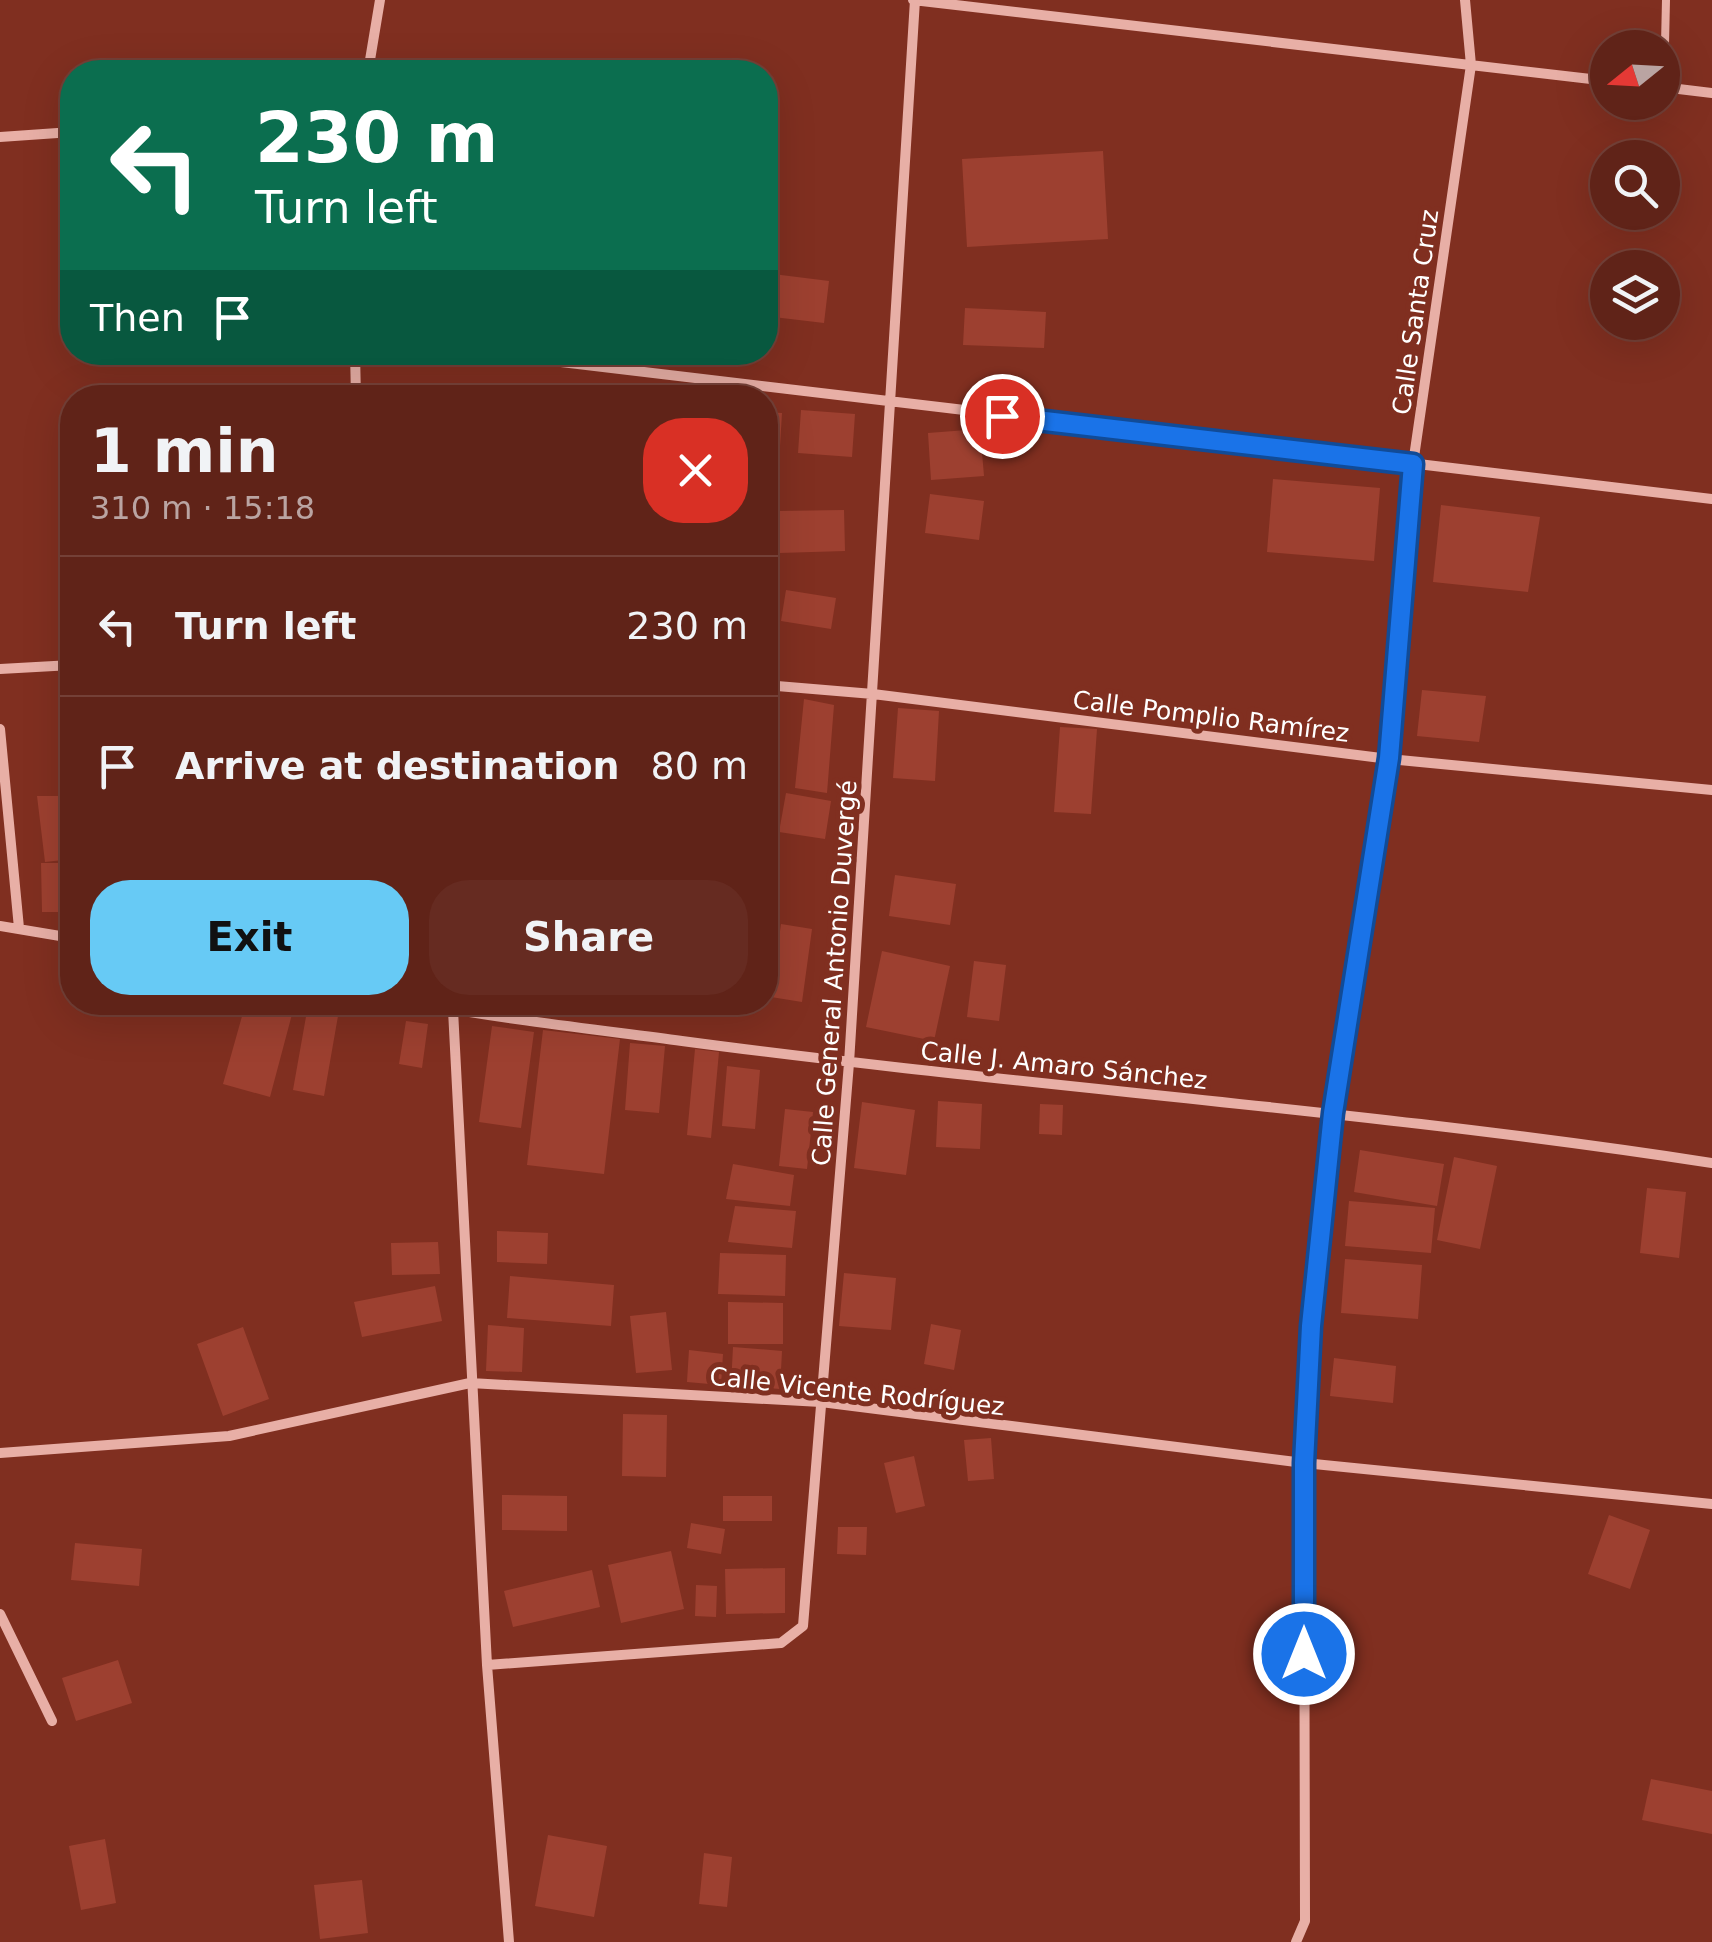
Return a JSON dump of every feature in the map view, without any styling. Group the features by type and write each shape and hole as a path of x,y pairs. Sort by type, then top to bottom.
{"street":[{"path":"370,60 380,0"},
{"path":"914,0 1590,79"},
{"name":"Calle General Antonio Duvergé","path":"486,1665 781,1643 803,1626 850,1064 914,0"},
{"name":"Calle Santa Cruz","path":"1296,1942 1305,1921 1304,1463 1311,1326 1333,1113 1389,758 1413,464 1472,65 1465,0"},
{"path":"1680,90 1712,93"},
{"path":"0,137 60,133"},
{"path":"584,365 750,385"},
{"path":"778,388 1712,499"},
{"path":"0,669 60,666"},
{"name":"Calle Pomplio Ramírez","path":"778,686 873,694 1389,758 1712,790"},
{"path":"0,729 19,928"},
{"path":"0,926 60,936"},
{"path":"453,1015 486,1665 509,1942"},
{"name":"Calle J. Amaro Sánchez","path":"490,1015 850,1064 1333,1113 1712,1162"},
{"name":"Calle Vicente Rodríguez","path":"0,1453 229,1436 470,1383 821,1402 1304,1463 1712,1504"},
{"path":"0,1614 52,1722"}],"lane":[{"path":"1665,30 1666,0"}],"building":[{"path":"1103,151 1108,239 967,247 962,159"},
{"path":"778,275 829,281 824,323 778,318"},
{"path":"965,308 1046,312 1044,348 963,345"},
{"path":"801,410 855,414 852,457 798,453"},
{"path":"778,413 782,413 778,463"},
{"path":"980,429 984,476 931,480 928,433"},
{"path":"1273,479 1380,488 1374,561 1267,552"},
{"path":"930,494 984,501 979,540 925,533"},
{"path":"1441,505 1540,517 1528,592 1433,582"},
{"path":"844,510 845,551 779,553 778,511"},
{"path":"786,590 836,598 831,629 781,621"},
{"path":"1422,690 1486,696 1479,742 1417,736"},
{"path":"804,699 834,705 827,793 795,788"},
{"path":"898,708 939,711 935,781 893,778"},
{"path":"1060,727 1097,729 1091,814 1054,812"},
{"path":"786,793 831,801 825,839 779,832"},
{"path":"37,796 60,796 60,860 45,862"},
{"path":"41,863 60,863 60,912 42,912"},
{"path":"895,875 956,884 950,925 889,916"},
{"path":"781,924 812,929 802,1002 778,998"},
{"path":"882,951 950,966 934,1041 866,1027"},
{"path":"974,961 1006,965 999,1021 967,1017"},
{"path":"242,1015 292,1015 270,1097 223,1084"},
{"path":"306,1015 338,1016 324,1096 293,1090"},
{"path":"406,1021 428,1024 422,1068 399,1064"},
{"path":"492,1026 534,1032 521,1128 479,1122"},
{"path":"543,1030 620,1039 604,1174 527,1165"},
{"path":"630,1043 665,1046 659,1113 625,1110"},
{"path":"695,1049 719,1052 711,1138 687,1135"},
{"path":"727,1066 760,1070 755,1129 722,1126"},
{"path":"938,1101 982,1104 980,1149 936,1147"},
{"path":"862,1102 915,1110 906,1175 854,1168"},
{"path":"1040,1104 1063,1105 1062,1135 1039,1134"},
{"path":"785,1109 813,1112 807,1169 779,1166"},
{"path":"1360,1150 1444,1164 1437,1206 1354,1192"},
{"path":"1454,1157 1497,1166 1480,1249 1437,1240"},
{"path":"733,1164 794,1175 790,1206 726,1199"},
{"path":"1647,1188 1686,1192 1679,1258 1640,1253"},
{"path":"1349,1201 1435,1208 1431,1253 1345,1246"},
{"path":"735,1206 796,1211 792,1248 728,1242"},
{"path":"497,1231 548,1233 547,1264 497,1262"},
{"path":"438,1242 440,1274 392,1275 391,1243"},
{"path":"720,1253 786,1255 785,1296 718,1294"},
{"path":"1345,1259 1422,1265 1418,1319 1341,1313"},
{"path":"844,1273 896,1278 891,1330 839,1326"},
{"path":"510,1276 614,1285 611,1326 507,1318"},
{"path":"435,1286 442,1321 362,1337 354,1302"},
{"path":"728,1302 783,1303 783,1344 728,1344"},
{"path":"666,1312 672,1370 636,1373 630,1316"},
{"path":"931,1324 961,1330 954,1370 924,1364"},
{"path":"488,1325 524,1328 522,1372 486,1371"},
{"path":"243,1327 269,1399 223,1416 197,1344"},
{"path":"733,1347 782,1351 780,1389 731,1385"},
{"path":"689,1350 723,1354 721,1385 687,1382"},
{"path":"1334,1358 1396,1366 1393,1403 1330,1396"},
{"path":"623,1414 667,1415 666,1477 622,1476"},
{"path":"991,1438 994,1479 968,1481 964,1440"},
{"path":"914,1456 925,1506 896,1513 884,1463"},
{"path":"502,1495 567,1496 567,1531 502,1530"},
{"path":"723,1496 772,1496 772,1521 723,1521"},
{"path":"1609,1515 1650,1530 1630,1589 1588,1574"},
{"path":"691,1523 725,1529 721,1554 687,1548"},
{"path":"838,1527 867,1527 866,1555 837,1554"},
{"path":"75,1543 142,1549 139,1586 71,1580"},
{"path":"671,1551 684,1609 621,1623 608,1565"},
{"path":"785,1568 785,1613 726,1614 725,1569"},
{"path":"592,1570 600,1607 513,1627 504,1591"},
{"path":"696,1585 717,1586 716,1617 695,1616"},
{"path":"118,1660 132,1703 76,1721 62,1678"},
{"path":"1651,1779 1712,1791 1712,1834 1642,1820"},
{"path":"548,1835 607,1846 594,1917 535,1906"},
{"path":"105,1839 116,1903 81,1910 69,1846"},
{"path":"704,1853 732,1857 727,1907 699,1904"},
{"path":"362,1880 368,1933 320,1939 314,1885"}],"route":[{"path":"1002,416 1413,464 1389,758 1333,1113 1311,1326 1304,1463 1304,1654"}]}
